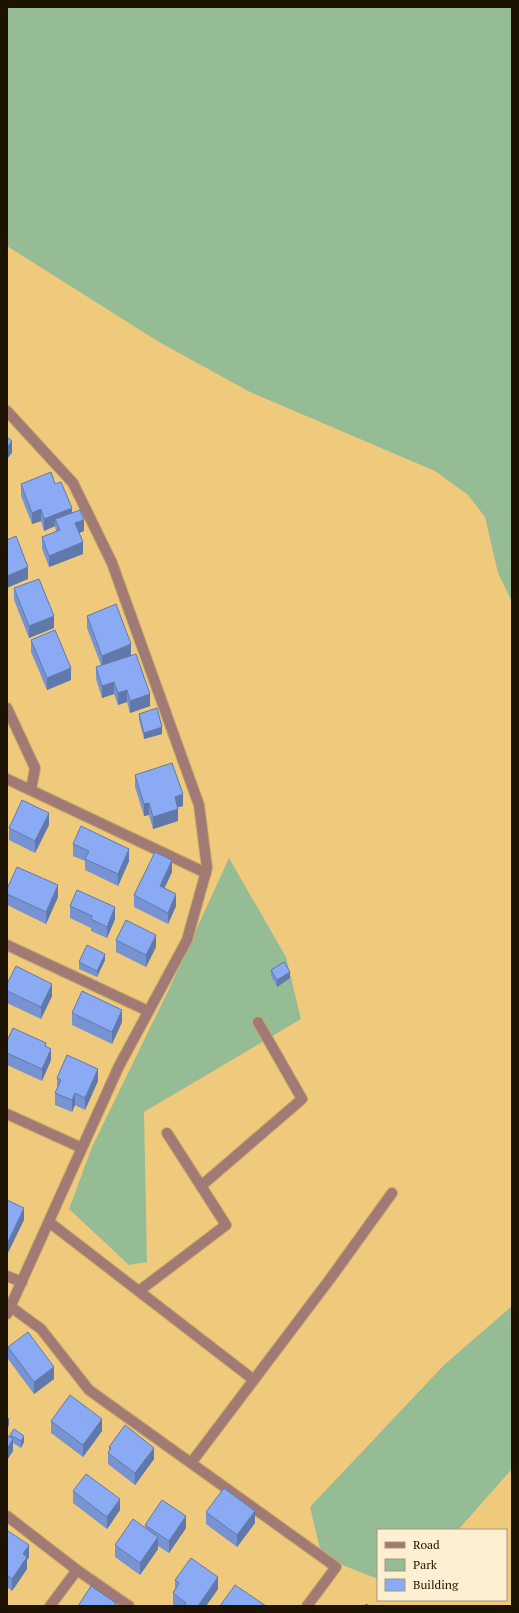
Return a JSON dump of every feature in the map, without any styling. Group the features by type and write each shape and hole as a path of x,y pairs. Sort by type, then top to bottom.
{"street":[{"path":"7,411 72,483 112,563 199,805 207,868 187,940 118,1066 9,1310 41,1329 89,1390 336,1567 307,1606"},
{"path":"7,708 35,768 31,790"},
{"path":"7,779 206,873"},
{"path":"7,945 148,1011"},
{"path":"201,1186 302,1099 258,1022"},
{"path":"7,1114 82,1148"},
{"path":"140,1291 226,1225 167,1133"},
{"path":"191,1463 392,1193"},
{"path":"49,1222 254,1380"},
{"path":"7,1276 22,1282"},
{"path":"7,1516 77,1570 129,1606"},
{"path":"50,1606 77,1570"}],"green space":[{"path":"7,7 512,7 512,602 498,573 485,517 468,495 435,471 250,392 159,342 7,246"},
{"path":"229,858 286,957 301,1019 144,1112 147,1262 129,1265 69,1209 92,1147 169,989"},
{"path":"512,1306 512,1469 459,1529 377,1529 377,1579 322,1557 310,1507 444,1365"}],"building":[{"path":"7,437 12,441 7,447"},
{"path":"51,472 55,484 61,482 72,508 44,519 41,509 32,513 21,484"},
{"path":"80,510 84,520 75,523 83,542 49,556 42,537 60,530 55,519"},
{"path":"16,536 28,567 7,576 7,540"},
{"path":"39,579 54,616 29,626 14,588"},
{"path":"116,604 131,644 102,656 87,616"},
{"path":"55,630 71,668 47,678 31,640"},
{"path":"136,654 150,694 130,701 127,690 118,693 114,682 102,686 96,667"},
{"path":"157,708 162,727 144,733 139,714"},
{"path":"172,763 183,794 175,797 178,809 153,817 149,803 144,804 135,775"},
{"path":"22,800 49,813 35,841 9,828"},
{"path":"81,826 129,849 118,874 85,859 89,851 73,844"},
{"path":"155,852 172,860 160,886 176,894 168,913 134,895"},
{"path":"17,867 58,885 46,912 7,894 7,889"},
{"path":"77,890 115,907 107,927 91,919 92,916 70,906"},
{"path":"126,920 156,935 146,955 116,940"},
{"path":"87,945 105,954 97,971 79,962"},
{"path":"284,962 290,972 277,980 271,970"},
{"path":"16,966 52,984 41,1007 7,991 7,984"},
{"path":"82,991 122,1010 112,1032 72,1013"},
{"path":"13,1028 46,1043 45,1046 51,1049 42,1069 7,1053 7,1041"},
{"path":"67,1055 98,1069 85,1098 75,1093 72,1100 55,1093 61,1080 57,1078"},
{"path":"7,1200 24,1208 7,1244"},
{"path":"28,1332 54,1367 34,1382 8,1347"},
{"path":"70,1395 102,1419 83,1445 51,1421"},
{"path":"125,1425 154,1448 135,1473 108,1453 111,1448 109,1447"},
{"path":"14,1429 24,1436 21,1441 10,1435"},
{"path":"7,1435 13,1439 7,1449"},
{"path":"86,1474 120,1499 107,1517 73,1491"},
{"path":"224,1488 255,1511 237,1535 206,1512"},
{"path":"162,1500 186,1516 169,1541 145,1525"},
{"path":"133,1519 158,1537 140,1563 115,1545"},
{"path":"8,1531 29,1545 23,1554 27,1557 12,1579 7,1575"},
{"path":"191,1558 218,1577 198,1606 184,1606 186,1603 173,1593 179,1583 175,1580"},
{"path":"235,1585 266,1606 220,1606"},
{"path":"91,1586 116,1603 115,1606 78,1606"}]}
